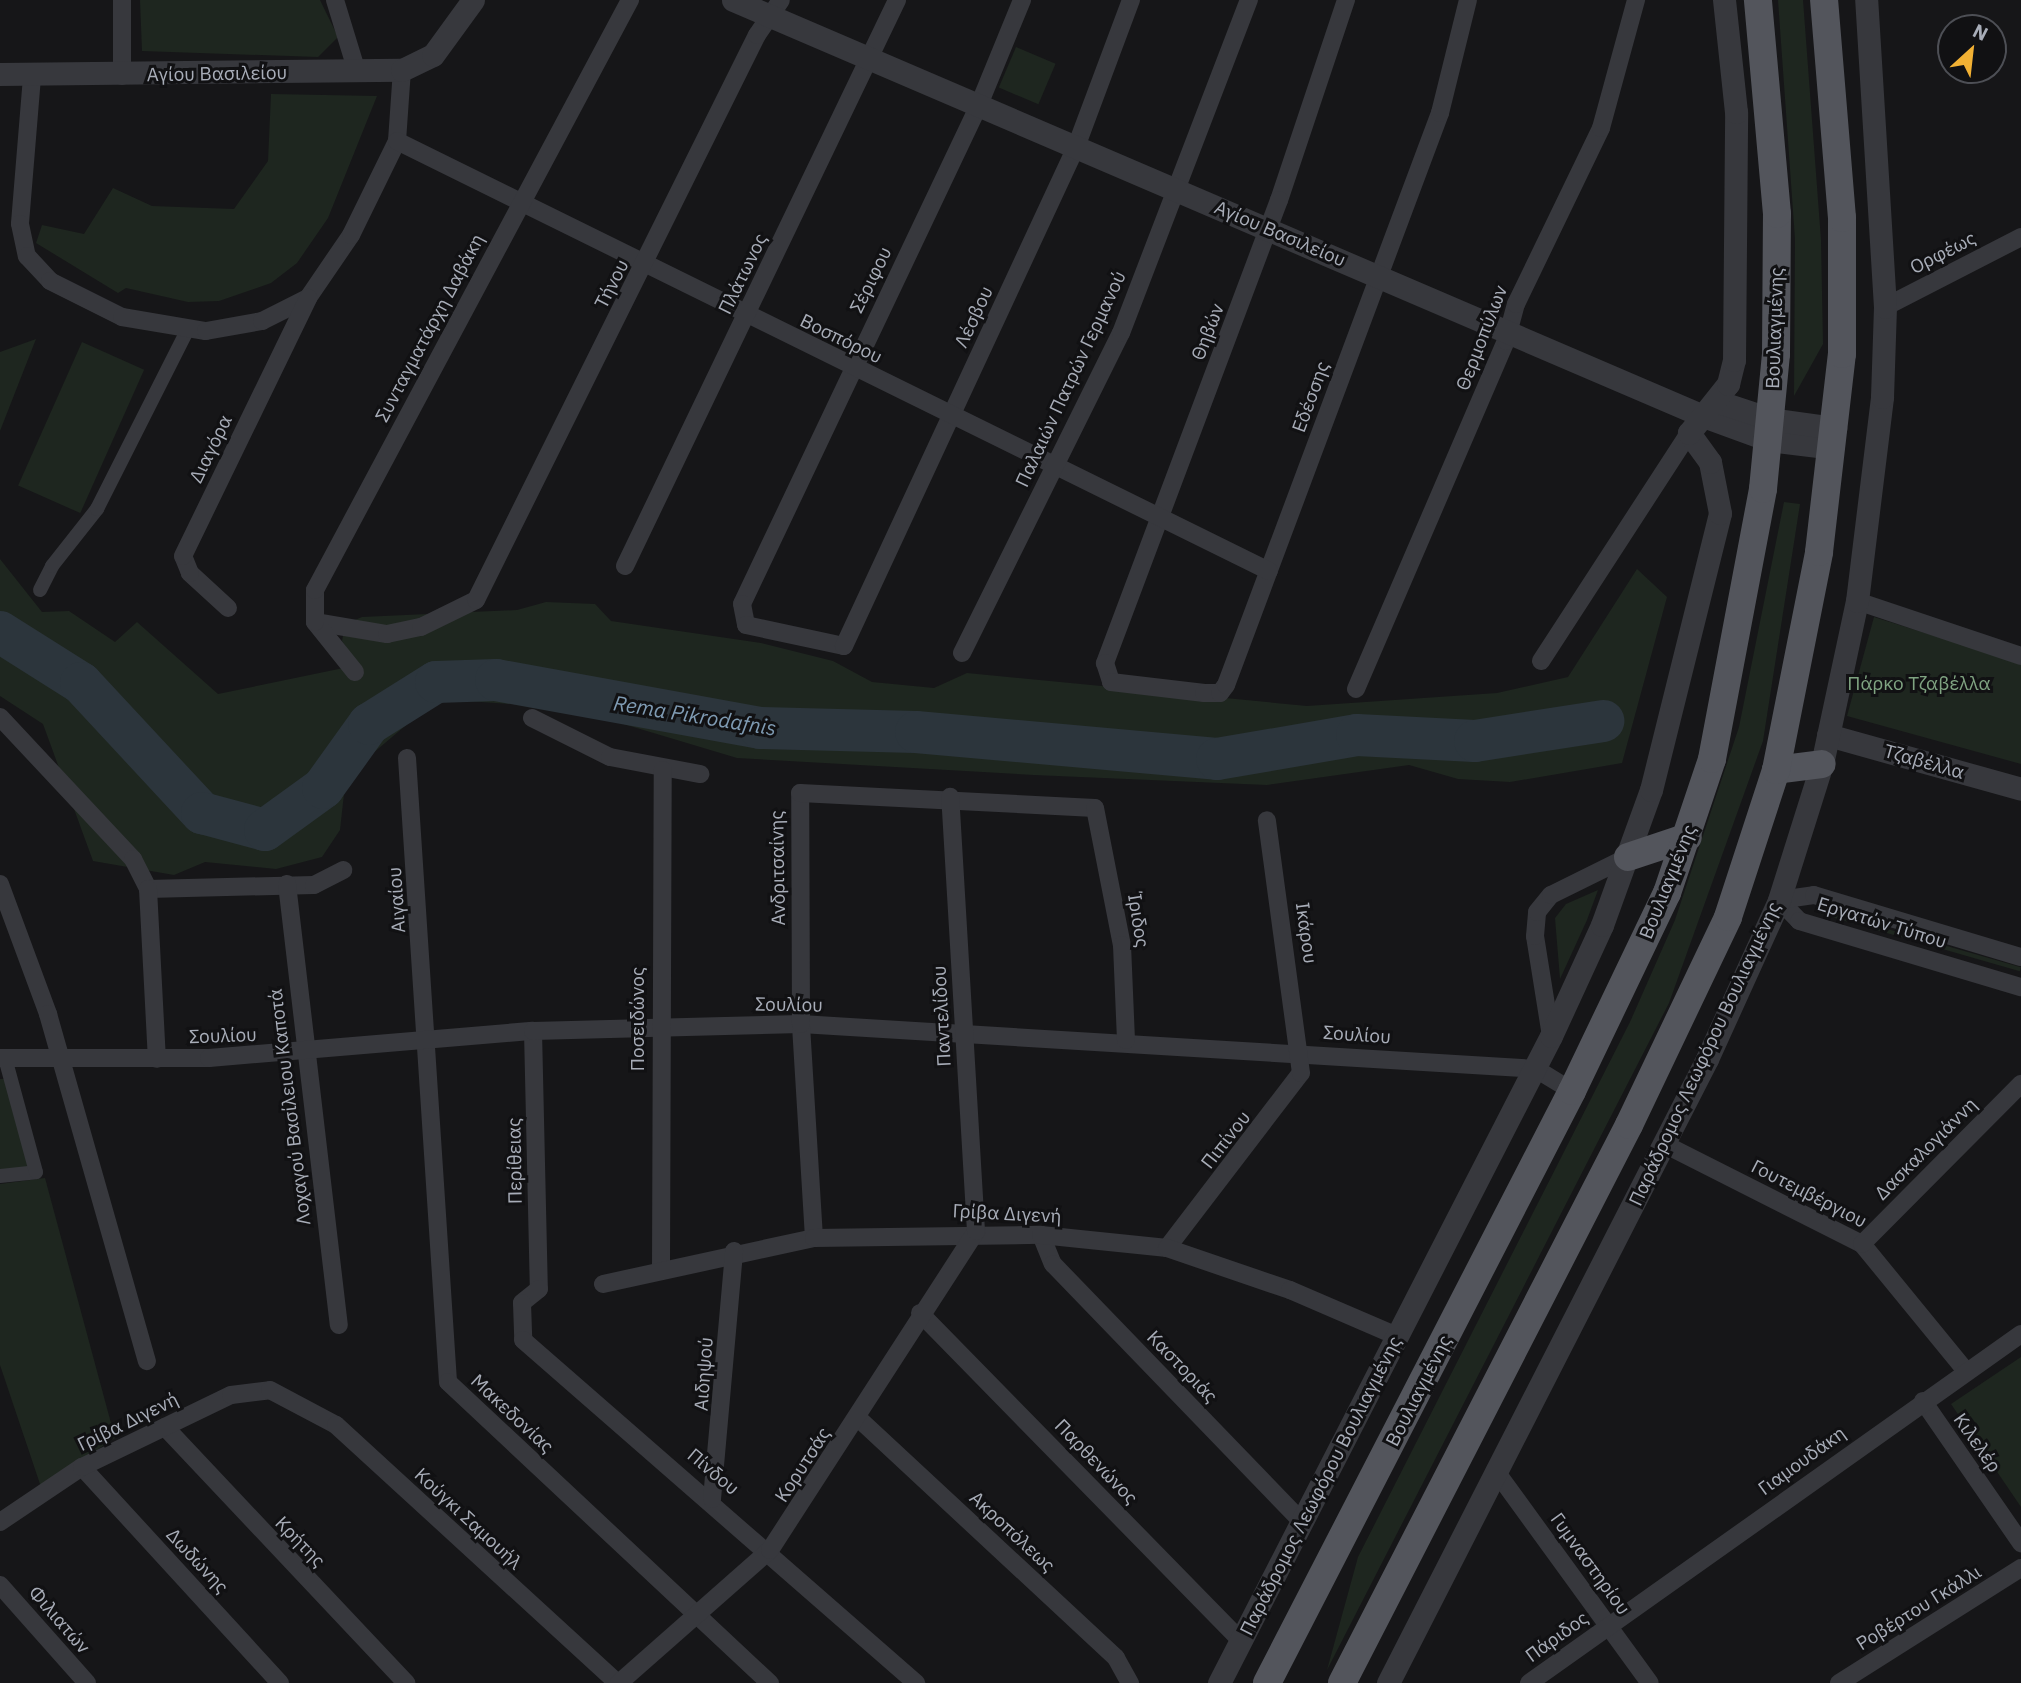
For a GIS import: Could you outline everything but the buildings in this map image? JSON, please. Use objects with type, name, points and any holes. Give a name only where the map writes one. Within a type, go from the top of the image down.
[{"type":"main road","name":"Βουλιαγμένης","points":[[1267,1683],[1572,1091],[1688,837],[1730,679],[1770,430],[1777,214],[1758,0]]},
{"type":"main road","points":[[1342,1683],[1629,1125],[1728,917],[1776,771],[1804,643],[1834,438],[1842,218],[1824,0]]},
{"type":"main road","points":[[1776,771],[1822,764]]},
{"type":"main road","points":[[1628,857],[1688,837]]},
{"type":"street","points":[[122,0],[122,76]]},
{"type":"street","points":[[335,0],[357,72]]},
{"type":"street","name":"Αγίου Βασιλείου","points":[[0,74],[32,77],[402,70],[433,55],[473,0]]},
{"type":"street","name":"Συνταγματάρχη Δαβάκη","points":[[315,622],[315,590],[630,0]]},
{"type":"street","name":"Αγίου Βασιλείου","points":[[733,0],[776,8],[870,59],[1703,417],[1770,430],[1834,438]]},
{"type":"street","name":"Πλάτωνος","points":[[625,566],[897,0]]},
{"type":"street","name":"Σέριφου","points":[[844,646],[746,625],[741,617],[852,368],[979,105],[1022,0]]},
{"type":"street","name":"Λέσβου","points":[[844,646],[1076,147],[1131,0]]},
{"type":"street","name":"Παλαιών Πατρών Γερμανού","points":[[962,653],[1121,333],[1249,0]]},
{"type":"street","name":"Θηβών","points":[[1104,676],[1269,229],[1346,0]]},
{"type":"street","name":"Εδέσσης","points":[[1104,676],[1111,682],[1220,693],[1269,571],[1440,113],[1468,0]]},
{"type":"street","name":"Θερμοπύλων","points":[[1356,689],[1507,331],[1608,112],[1636,0]]},
{"type":"street","points":[[1541,661],[1733,371],[1740,264],[1736,113],[1724,0]]},
{"type":"street","name":"Παράδρομος Λεωφόρου Βουλιαγμένης","points":[[1388,1683],[1495,1470],[1666,1145],[1779,900],[1822,764],[1857,601],[1875,483],[1885,307],[1866,0]]},
{"type":"street","name":"Τήνου","points":[[315,622],[387,634],[421,627],[476,600],[776,8]]},
{"type":"street","points":[[32,77],[20,224],[27,256],[38,272],[77,297],[122,317],[187,331],[262,321],[308,298],[352,235],[397,141],[402,70]]},
{"type":"street","name":"Βοσπόρου","points":[[397,141],[644,267],[1269,571]]},
{"type":"street","name":"Ορφέως","points":[[1885,307],[2021,237]]},
{"type":"street","name":"Διαγόρα","points":[[228,608],[190,573],[183,556],[308,298]]},
{"type":"street","points":[[40,590],[97,509],[187,331]]},
{"type":"street","name":"Παράδρομος Λεωφόρου Βουλιαγμένης","points":[[1216,1682],[1303,1523],[1536,1069],[1628,857],[1669,725],[1719,522],[1715,473],[1703,417]]},
{"type":"street","points":[[1857,601],[2021,656]]},
{"type":"street","points":[[315,622],[355,672]]},
{"type":"street","points":[[0,718],[133,859],[148,889],[158,1059]]},
{"type":"street","points":[[532,718],[610,757],[663,770],[700,774]]},
{"type":"street","name":"Τζαβέλλα","points":[[1828,735],[2021,789]]},
{"type":"street","name":"Αιγαίου","points":[[408,758],[428,1039]]},
{"type":"street","name":"Ποσειδώνος","points":[[661,1267],[659,1026],[663,770]]},
{"type":"street","name":"Ανδριτσαίνης","points":[[814,1238],[801,1024],[800,793],[950,797],[1095,808]]},
{"type":"street","name":"Παντελίδου","points":[[950,797],[976,1231]]},
{"type":"street","name":"Ίριδος","points":[[1095,808],[1122,945],[1126,1040]]},
{"type":"street","name":"Ικάρου","points":[[1267,820],[1301,1052]]},
{"type":"street","points":[[1551,1037],[1535,936],[1537,912],[1551,895],[1628,857]]},
{"type":"street","points":[[148,889],[314,885],[343,870]]},
{"type":"street","points":[[0,884],[60,1055],[147,1361]]},
{"type":"street","name":"Λοχαγού Βασίλειου Καποτά","points":[[287,884],[304,1054],[339,1325]]},
{"type":"street","name":"Εργατών Τύπου","points":[[1779,900],[1814,895],[2021,957]]},
{"type":"street","name":"Εργατών Τύπου","points":[[1779,900],[1799,921],[2021,986]]},
{"type":"street","name":"Σουλίου","points":[[3,1058],[60,1055],[158,1059],[304,1054],[428,1039],[533,1031],[801,1024],[1126,1040],[1536,1069],[1572,1091]]},
{"type":"street","name":"Περίθειας","points":[[533,1031],[539,1289]]},
{"type":"street","name":"Μακεδονίας","points":[[428,1039],[448,1382],[770,1683]]},
{"type":"street","name":"Πιπίνου","points":[[1167,1248],[1293,1088],[1301,1052]]},
{"type":"street","points":[[0,1177],[36,1172],[3,1058]]},
{"type":"street","name":"Δασκαλογιάννη","points":[[1862,1244],[2021,1084]]},
{"type":"street","name":"Γουτεμβέργιου","points":[[1666,1145],[1862,1244],[1965,1370]]},
{"type":"street","name":"Γρίβα Διγενή","points":[[603,1284],[661,1267],[734,1251],[814,1238],[976,1231],[1041,1235],[1167,1248],[1397,1336]]},
{"type":"street","name":"Κορυτσάς","points":[[619,1683],[770,1550],[858,1418],[920,1313],[976,1231]]},
{"type":"street","name":"Καστοριάς","points":[[1041,1235],[1053,1264],[1303,1523]]},
{"type":"street","name":"Αιδηψού","points":[[712,1499],[734,1251]]},
{"type":"street","name":"Πίνδου","points":[[539,1289],[522,1303],[517,1317],[537,1358],[712,1499],[916,1683]]},
{"type":"street","name":"Παρθενώνος","points":[[920,1313],[1241,1640]]},
{"type":"street","name":"Γιαμουδάκη","points":[[1609,1625],[1965,1370],[2021,1334]]},
{"type":"street","name":"Γρίβα Διγενή","points":[[0,1522],[82,1467],[231,1395],[254,1389],[284,1394]]},
{"type":"street","name":"Κούγκι Σαμουήλ","points":[[284,1394],[336,1425],[619,1683]]},
{"type":"street","name":"Κιλελέρ","points":[[1923,1401],[2021,1543]]},
{"type":"street","name":"Ακροπόλεως","points":[[858,1418],[1116,1658],[1130,1683]]},
{"type":"street","name":"Κρήτης","points":[[165,1427],[406,1683]]},
{"type":"street","name":"Δωδώνης","points":[[82,1467],[280,1683]]},
{"type":"street","name":"Γυμναστηρίου","points":[[1495,1470],[1650,1683]]},
{"type":"street","name":"Ροβέρτου Γκάλλι","points":[[1839,1683],[2021,1567]]},
{"type":"street","name":"Φιλιατών","points":[[0,1584],[87,1683]]},
{"type":"street","name":"Πάριδος","points":[[1529,1683],[1609,1625]]},
{"type":"green space","points":[[140,0],[320,0],[338,37],[318,57],[142,51]]},
{"type":"green space","points":[[1778,0],[1803,0],[1821,240],[1823,344],[1794,396],[1795,239]]},
{"type":"green space","points":[[1016,47],[1056,64],[1038,104],[999,88]]},
{"type":"green space","points":[[271,94],[377,96],[328,218],[297,263],[271,283],[219,301],[188,302],[126,288],[118,293],[36,243],[42,225],[84,234],[113,188],[152,206],[234,209],[268,161]]},
{"type":"green space","points":[[36,339],[0,431],[0,352]]},
{"type":"green space","points":[[82,342],[144,370],[80,513],[18,485]]},
{"type":"green space","points":[[1784,502],[1800,504],[1763,741],[1669,1003],[1327,1670],[1358,1557],[1630,1022],[1675,920],[1739,727]]},
{"type":"green space","points":[[0,559],[42,612],[69,611],[115,642],[137,622],[218,694],[358,665],[342,641],[345,624],[362,617],[517,610],[546,602],[595,604],[611,621],[761,643],[833,661],[872,682],[934,688],[967,673],[1307,706],[1497,693],[1568,677],[1637,569],[1667,597],[1622,763],[1510,782],[1458,779],[1409,765],[1267,785],[1034,775],[737,758],[570,708],[437,699],[346,776],[340,830],[322,857],[276,869],[205,862],[174,875],[93,861],[43,724],[0,696]]},
{"type":"green space","name":"Πάρκο Τζαβέλλα","points":[[1874,617],[2021,663],[2021,764],[1847,716]]},
{"type":"green space","points":[[1598,890],[1560,979],[1555,918],[1566,904]]},
{"type":"green space","points":[[1821,910],[2021,967],[2020,971],[1820,914]]},
{"type":"green space","points":[[0,1079],[6,1079],[28,1167],[0,1170]]},
{"type":"green space","points":[[45,1178],[115,1438],[41,1487],[0,1365],[0,1184]]},
{"type":"green space","points":[[2021,1357],[2021,1507],[1951,1404]]},
{"type":"waterway","name":"Rema Pikrodafnis","points":[[0,632],[81,683],[202,813],[265,830],[323,788],[369,724],[436,682],[496,680],[760,728],[916,732],[1217,759],[1357,735],[1475,741],[1603,721]]}]
